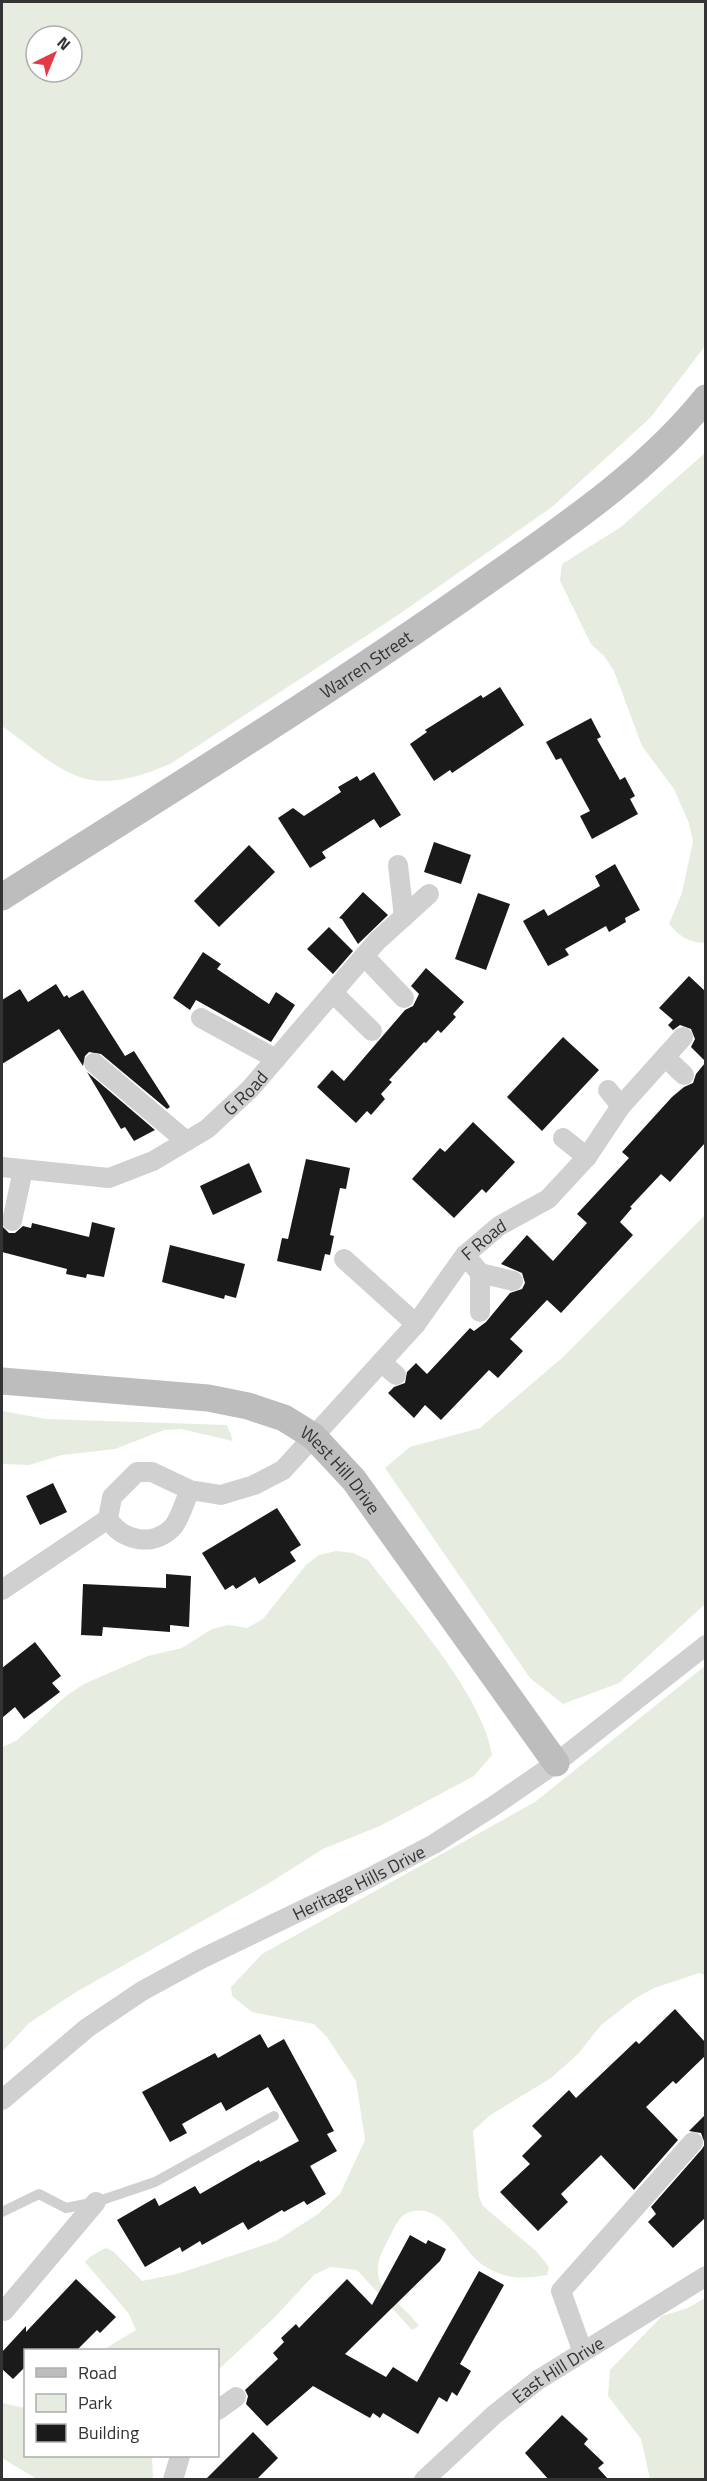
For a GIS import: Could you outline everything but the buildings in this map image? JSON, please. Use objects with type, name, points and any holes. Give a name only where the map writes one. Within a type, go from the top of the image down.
[{"type":"street","name":"Warren Street","points":[[2,897],[318,696],[489,579],[614,487],[659,447],[705,398]]},
{"type":"street","points":[[398,865],[404,917]]},
{"type":"street","name":"G Road","points":[[2,1167],[109,1178],[153,1161],[207,1129],[250,1089],[364,956],[429,894]]},
{"type":"street","points":[[364,956],[404,998]]},
{"type":"street","points":[[333,993],[372,1031]]},
{"type":"street","points":[[201,1018],[276,1059]]},
{"type":"street","name":"F Road","points":[[190,1490],[221,1495],[254,1485],[283,1470],[313,1436],[389,1369],[416,1324],[465,1255],[499,1226],[548,1198],[587,1157],[621,1106],[682,1037]]},
{"type":"street","points":[[665,1057],[684,1075]]},
{"type":"street","points":[[94,1063],[186,1141]]},
{"type":"street","points":[[608,1090],[621,1106]]},
{"type":"street","points":[[563,1138],[587,1157]]},
{"type":"street","points":[[12,1221],[23,1170]]},
{"type":"street","points":[[465,1255],[480,1273],[513,1281]]},
{"type":"street","points":[[344,1259],[416,1324]]},
{"type":"street","points":[[480,1273],[480,1312]]},
{"type":"street","name":"West Hill Drive","points":[[2,1381],[228,1402],[284,1418],[313,1436],[354,1480],[556,1763]]},
{"type":"street","points":[[137,1472],[152,1472],[190,1490],[173,1528],[157,1536],[137,1540],[117,1532],[108,1519],[112,1497],[137,1472]]},
{"type":"street","points":[[2,1590],[108,1519]]},
{"type":"street","name":"Heritage Hills Drive","points":[[2,2100],[87,2028],[142,1991],[201,1959],[434,1844],[556,1763],[705,1645]]},
{"type":"street","points":[[582,2350],[561,2291],[693,2142]]},
{"type":"street","points":[[4,2311],[96,2202]]},
{"type":"street","name":"East Hill Drive","points":[[424,2480],[495,2414],[582,2350],[705,2276]]},
{"type":"street","points":[[219,2409],[236,2397]]},
{"type":"street","points":[[173,2480],[180,2457]]},
{"type":"lane","points":[[2,2211],[39,2194],[66,2208],[96,2202],[155,2182],[274,2116]]},
{"type":"green space","points":[[2,2],[705,2],[705,346],[650,418],[552,507],[398,615],[170,764],[141,775],[97,781],[79,777],[45,758],[2,726]]},
{"type":"green space","points":[[705,453],[706,943],[694,942],[685,938],[669,924],[682,893],[693,841],[689,823],[674,789],[642,746],[614,671],[604,656],[591,644],[560,581],[562,564],[621,527]]},
{"type":"green space","points":[[705,1215],[705,1604],[619,1683],[563,1704],[530,1678],[385,1468],[410,1447],[480,1428],[562,1358]]},
{"type":"green space","points":[[2,1411],[46,1419],[227,1425],[233,1441],[181,1429],[164,1430],[115,1449],[62,1455],[29,1465],[2,1464]]},
{"type":"green space","points":[[336,1551],[353,1553],[368,1560],[422,1628],[459,1680],[474,1706],[486,1731],[492,1755],[474,1776],[382,1825],[323,1849],[266,1885],[76,1992],[29,2023],[2,2052],[2,1747],[16,1741],[66,1696],[84,1684],[148,1656],[182,1648],[212,1629],[229,1625],[247,1628],[263,1619],[306,1565],[319,1555]]},
{"type":"green space","points":[[705,1666],[705,1975],[699,1973],[654,1988],[636,1998],[601,2025],[578,2054],[551,2078],[489,2116],[473,2131],[479,2197],[483,2206],[537,2252],[549,2267],[547,2275],[515,2277],[493,2271],[477,2260],[445,2222],[436,2215],[426,2211],[414,2211],[404,2215],[395,2226],[380,2259],[378,2271],[385,2290],[419,2326],[412,2330],[357,2270],[330,2267],[314,2275],[275,2317],[219,2369],[219,2349],[105,2349],[136,2330],[129,2314],[85,2262],[91,2256],[106,2248],[114,2252],[142,2281],[177,2274],[276,2241],[318,2214],[340,2194],[365,2140],[356,2081],[327,2037],[314,2024],[252,2012],[232,1996],[231,1987],[262,1954],[535,1802]]},
{"type":"green space","points":[[705,2298],[705,2479],[650,2479],[641,2439],[608,2396],[610,2370],[662,2316],[688,2308]]},
{"type":"green space","points":[[2,2403],[24,2408],[24,2457],[152,2457],[153,2479],[37,2479],[2,2458]]}]
